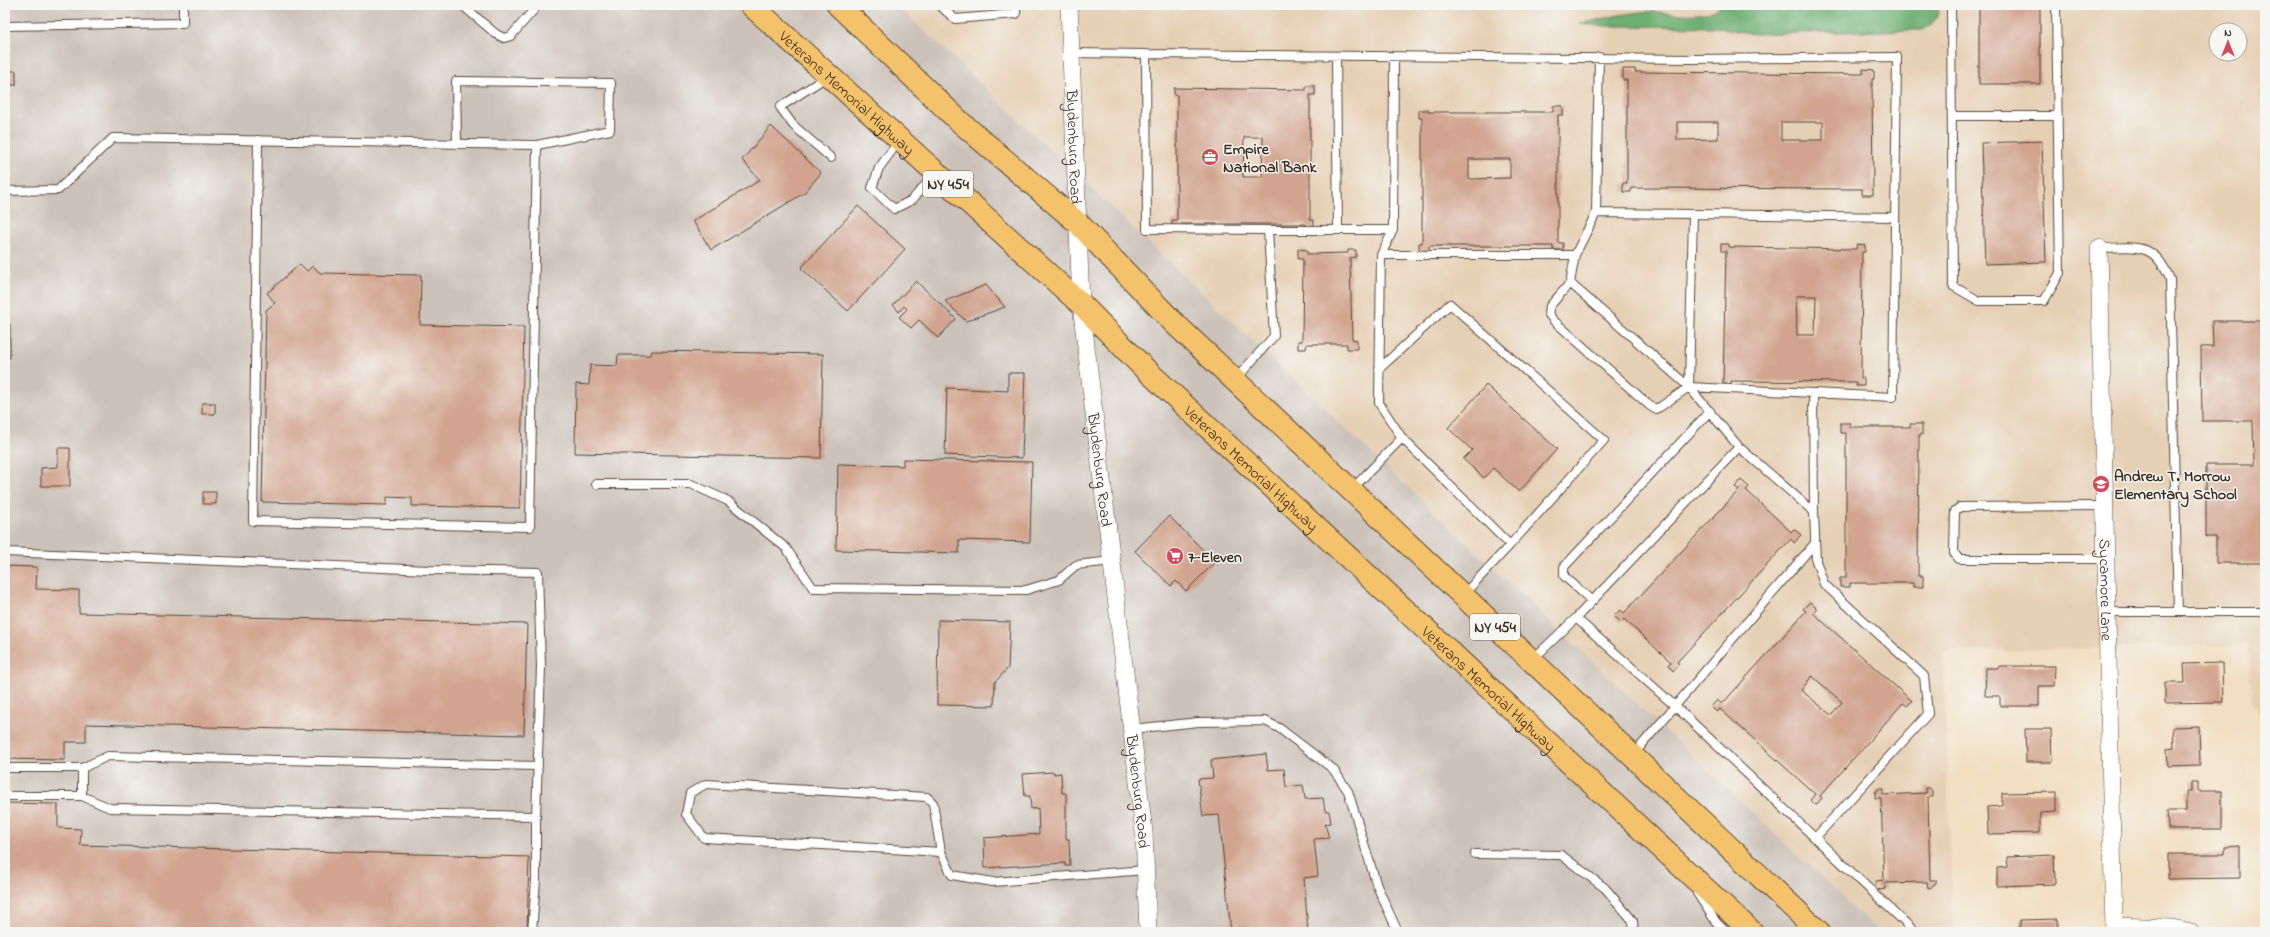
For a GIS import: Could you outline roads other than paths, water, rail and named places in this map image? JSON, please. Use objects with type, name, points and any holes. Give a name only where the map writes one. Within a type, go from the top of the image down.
[{"type":"highway","name":"Veterans Memorial Highway","points":[[751,5],[1081,304],[1147,371],[1752,932]]},
{"type":"highway","name":"NY 454","points":[[838,5],[959,121],[1078,224],[1172,321],[1819,932]]},
{"type":"street","name":"Blydenburg Road","points":[[1069,5],[1081,304],[1144,832],[1148,932]]},
{"type":"street","name":"Sycamore Lane","points":[[2099,248],[2114,929]]},
{"type":"street","points":[[2114,929],[2172,928],[2191,932]]},
{"type":"lane","points":[[5,26],[183,23],[183,5]]},
{"type":"lane","points":[[465,6],[496,34],[504,38],[511,36],[538,5]]},
{"type":"lane","points":[[939,5],[955,19],[1016,14],[1016,5]]},
{"type":"lane","points":[[1951,5],[1953,116],[1953,286],[1979,302],[2044,302],[2060,273],[2056,5]]},
{"type":"lane","points":[[1071,53],[1394,58],[1599,57],[1695,59],[1897,57],[1893,397],[1689,386],[1655,409],[1553,320],[1548,313],[1550,306],[1570,283],[1575,255],[1596,213],[1599,57]]},
{"type":"lane","points":[[1146,54],[1147,229],[1393,230]]},
{"type":"lane","points":[[1336,56],[1338,229]]},
{"type":"lane","points":[[1394,58],[1393,230],[1381,255],[1379,403],[1402,438],[1510,545]]},
{"type":"lane","points":[[829,76],[780,107],[793,125],[831,158]]},
{"type":"lane","points":[[5,191],[58,190],[113,138],[537,146],[610,130],[611,82],[456,81],[457,144]]},
{"type":"lane","points":[[1953,116],[2058,116]]},
{"type":"lane","points":[[258,140],[253,521],[522,527],[530,527],[537,146]]},
{"type":"lane","points":[[900,140],[879,168],[872,188],[894,209],[912,200],[936,173]]},
{"type":"lane","points":[[1596,213],[1895,217]]},
{"type":"lane","points":[[1689,386],[1694,214]]},
{"type":"lane","points":[[1235,380],[1274,336],[1268,230]]},
{"type":"lane","points":[[2099,248],[2143,248],[2156,255],[2164,264],[2170,279],[2178,612]]},
{"type":"lane","points":[[1381,255],[1575,255]]},
{"type":"lane","points":[[1570,283],[1689,386],[1739,447],[1814,512]]},
{"type":"lane","points":[[1379,369],[1450,304],[1604,440],[1462,596]]},
{"type":"lane","points":[[1813,393],[1816,561],[1824,584],[1924,676],[1928,714],[1815,838]]},
{"type":"lane","points":[[1592,600],[1564,576],[1564,567],[1710,411]]},
{"type":"lane","points":[[1351,490],[1402,438]]},
{"type":"lane","points":[[1531,661],[1576,618],[1739,447]]},
{"type":"lane","points":[[596,484],[691,484],[728,501],[786,548],[813,588],[1026,590],[1059,580],[1076,565],[1112,561]]},
{"type":"lane","points":[[2104,506],[1960,507],[1955,512],[1954,553],[1959,559],[2106,559]]},
{"type":"lane","points":[[1632,757],[1816,543]]},
{"type":"lane","points":[[5,552],[405,569],[538,572],[541,666],[536,816],[536,880],[532,932]]},
{"type":"lane","points":[[2107,612],[2265,612]]},
{"type":"lane","points":[[1576,618],[1676,707],[1915,932]]},
{"type":"lane","points":[[1132,729],[1199,722],[1265,722],[1279,728],[1334,769],[1348,791],[1377,886],[1398,932]]},
{"type":"lane","points":[[5,768],[82,768],[108,756],[538,766]]},
{"type":"lane","points":[[82,768],[82,796]]},
{"type":"lane","points":[[941,852],[704,838],[686,814],[690,793],[706,784],[927,797],[933,804],[941,852],[952,875],[993,882],[1146,870]]},
{"type":"lane","points":[[5,796],[82,796],[110,808],[536,816]]},
{"type":"lane","points":[[1475,854],[1561,855],[1605,888],[1633,921],[1634,932]]},
{"type":"lane","points":[[1680,865],[1716,922],[1726,932]]},
{"type":"place","name":"Empire National Bank","points":[[1210,157]]},
{"type":"place","name":"Andrew T. Morrow Elementary School","points":[[2101,484]]},
{"type":"place","name":"7-Eleven","points":[[1175,556]]}]
